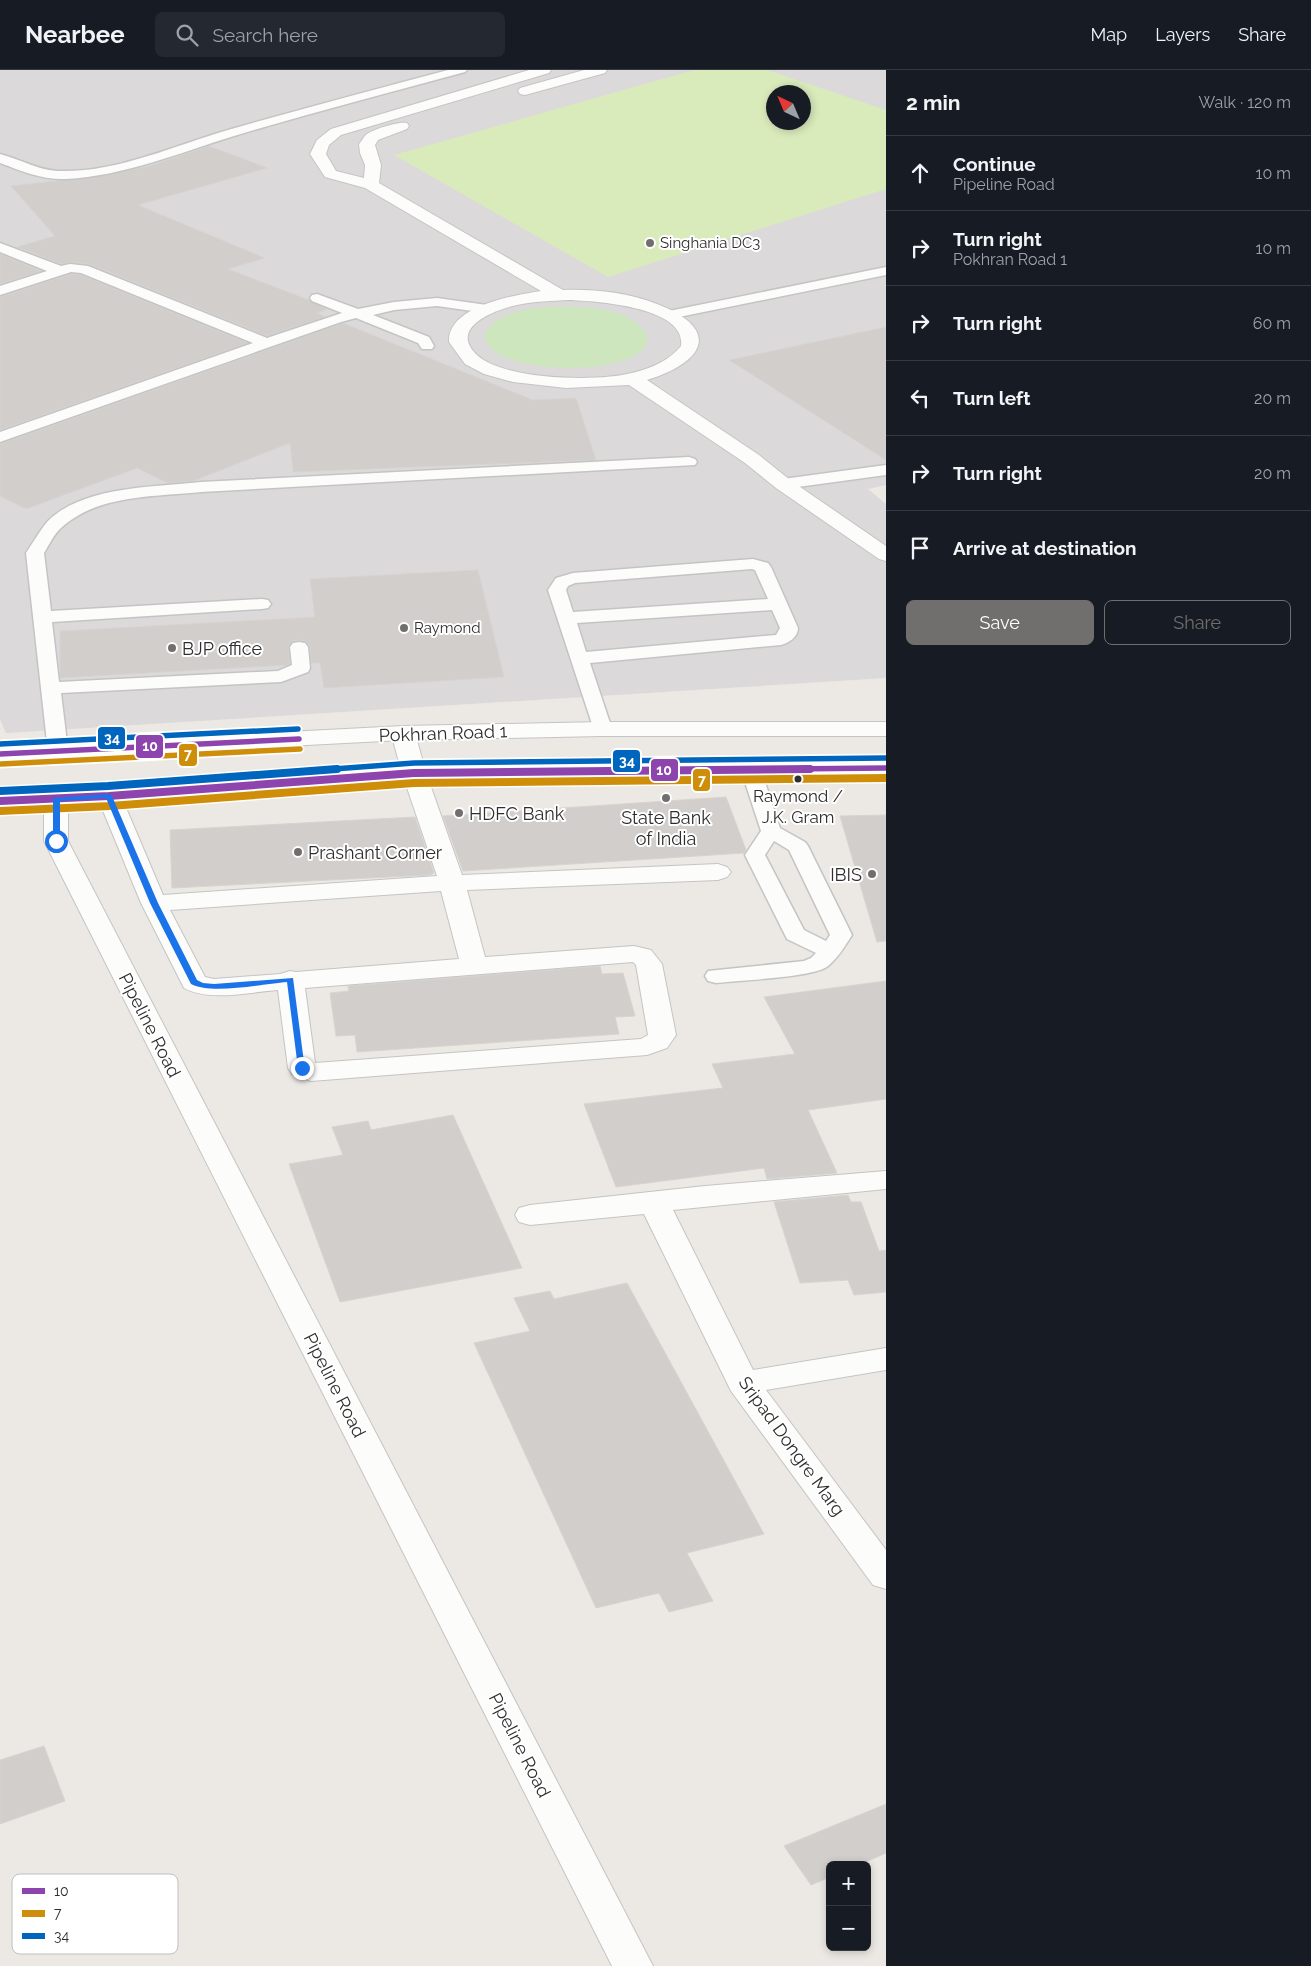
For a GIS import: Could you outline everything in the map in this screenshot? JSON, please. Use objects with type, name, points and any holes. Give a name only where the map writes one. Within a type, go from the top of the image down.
[{"type":"street","points":[[544,70],[336,132],[322,143],[318,154],[330,174],[371,185],[560,295]]},
{"type":"street","points":[[507,96],[600,70]]},
{"type":"street","points":[[371,185],[373,165],[368,153],[367,144],[373,137],[386,131],[479,104]]},
{"type":"street","points":[[539,296],[594,296],[621,300],[641,304],[669,315],[687,330],[690,346],[686,354],[665,369],[632,379],[590,384],[553,383],[524,379],[489,369],[466,354],[460,346],[458,338],[460,330],[466,322],[487,309],[539,296]]},
{"type":"street","points":[[632,379],[752,459],[783,484],[886,555]]},
{"type":"street","name":"Pokhran Road 1","points":[[4,754],[403,733],[602,729],[886,729]]},
{"type":"street","points":[[403,733],[414,773],[452,883],[474,966]]},
{"type":"street","points":[[0,801],[109,796],[414,773],[886,768]]},
{"type":"street","points":[[109,796],[154,903],[194,982],[201,986],[214,987],[290,979],[634,954],[642,956],[650,964],[662,1035],[657,1042],[647,1047],[311,1072],[302,1068],[290,979]]},
{"type":"street","name":"Pipeline Road","points":[[46,800],[56,841],[633,1966]]},
{"type":"street","points":[[154,903],[452,883],[718,872]]},
{"type":"street","points":[[530,1215],[705,1196],[886,1180]]},
{"type":"street","name":"Sripad Dongre Marg","points":[[654,1203],[743,1383],[886,1576]]},
{"type":"street","points":[[743,1383],[886,1359]]},
{"type":"lane","points":[[0,158],[42,174],[66,175],[97,171],[128,164],[283,118],[461,70]]},
{"type":"lane","points":[[0,247],[60,271]]},
{"type":"lane","points":[[0,291],[70,268],[83,269],[267,343]]},
{"type":"lane","points":[[669,315],[886,271]]},
{"type":"lane","points":[[317,298],[424,340],[427,346]]},
{"type":"lane","points":[[0,437],[337,318],[394,306],[437,302],[487,309]]},
{"type":"lane","points":[[58,751],[35,553],[54,525],[75,510],[97,501],[124,494],[201,487],[689,462]]},
{"type":"lane","points":[[783,484],[886,470]]},
{"type":"lane","points":[[579,658],[781,640],[789,632],[789,628],[762,567],[741,564],[573,578],[562,582],[557,590],[566,618],[602,729]]},
{"type":"lane","points":[[42,617],[262,604]]},
{"type":"lane","points":[[566,618],[778,604]]},
{"type":"lane","points":[[50,688],[281,676],[301,668],[299,647]]},
{"type":"lane","points":[[716,976],[806,967],[819,963],[830,952],[841,935],[798,846],[771,831],[751,770]]},
{"type":"lane","points":[[771,831],[755,855],[795,934],[830,952]]},
{"type":"shaded area","points":[[0,70],[886,70],[886,485],[868,489],[886,504],[886,678],[6,733],[0,719]]},
{"type":"green space","points":[[694,70],[767,70],[886,110],[886,189],[608,277],[394,155]]},
{"type":"green space","points":[[566,306],[601,309],[623,315],[642,328],[648,337],[645,347],[632,357],[613,363],[591,367],[566,368],[519,362],[501,355],[489,346],[485,340],[484,336],[490,326],[498,319],[509,314],[532,309]]},
{"type":"building","points":[[209,146],[267,168],[138,205],[265,258],[228,269],[309,300],[327,309],[317,313],[325,317],[267,336],[89,264],[70,262],[61,264],[17,247],[55,236],[11,186],[109,175],[152,165]]},
{"type":"building","points":[[0,254],[41,271],[0,284]]},
{"type":"building","points":[[71,274],[81,275],[248,343],[0,430],[0,297]]},
{"type":"building","points":[[343,323],[533,400],[576,398],[596,460],[293,472],[290,443],[193,481],[168,483],[137,468],[26,509],[0,496],[0,444]]},
{"type":"building","points":[[886,327],[886,460],[729,360]]},
{"type":"building","name":"Raymond","points":[[478,570],[504,677],[324,688],[320,663],[311,663],[310,646],[305,641],[299,640],[293,641],[288,646],[290,664],[288,665],[60,678],[60,631],[315,617],[310,579]]},
{"type":"building","points":[[726,797],[746,850],[744,853],[463,871],[443,816]]},
{"type":"building","name":"IBIS","points":[[886,815],[886,941],[877,942],[840,816]]},
{"type":"building","name":"Prashant Corner","points":[[415,817],[434,873],[429,875],[172,888],[170,830]]},
{"type":"building","points":[[600,966],[602,974],[623,973],[635,1016],[615,1017],[619,1034],[357,1052],[355,1035],[336,1036],[330,993],[349,991],[348,986]]},
{"type":"building","points":[[886,981],[886,1099],[808,1110],[837,1173],[767,1179],[764,1168],[616,1187],[584,1104],[723,1088],[712,1064],[795,1054],[764,997]]},
{"type":"building","points":[[453,1115],[522,1268],[340,1302],[289,1164],[343,1155],[332,1127],[368,1121],[371,1130]]},
{"type":"building","points":[[848,1195],[851,1202],[861,1202],[879,1251],[886,1250],[886,1292],[854,1295],[848,1280],[800,1283],[774,1202]]},
{"type":"building","points":[[627,1283],[764,1534],[687,1553],[713,1601],[669,1612],[659,1593],[596,1608],[474,1343],[530,1331],[514,1298],[550,1291],[554,1299]]},
{"type":"building","points":[[44,1746],[65,1801],[0,1824],[0,1760]]},
{"type":"building","points":[[886,1804],[886,1853],[868,1861],[826,1861],[826,1879],[811,1885],[784,1846]]},
{"type":"transit line","name":"34","points":[[0,744],[298,729]]},
{"type":"transit line","name":"10","points":[[0,754],[299,739]]},
{"type":"transit line","name":"7","points":[[1,764],[300,749]]},
{"type":"transit line","name":"34","points":[[0,791],[108,786],[414,763],[886,758]]},
{"type":"transit line","name":"10","points":[[0,801],[109,796],[414,773],[886,768]]},
{"type":"transit line","name":"7","points":[[0,811],[110,806],[414,783],[886,778]]},
{"type":"place","name":"Singhania DC3","points":[[650,243]]},
{"type":"place","name":"Raymond","points":[[404,628]]},
{"type":"place","name":"BJP office","points":[[172,648]]},
{"type":"place","name":"Raymond / J.K. Gram","points":[[798,779]]},
{"type":"place","name":"State Bank of India","points":[[666,798]]},
{"type":"place","name":"HDFC Bank","points":[[459,813]]},
{"type":"place","name":"Prashant Corner","points":[[298,852]]},
{"type":"place","name":"IBIS","points":[[872,874]]},
{"type":"route","points":[[56,841],[56,800],[109,796],[154,903],[194,982],[201,986],[214,987],[290,979],[302,1068]]}]
